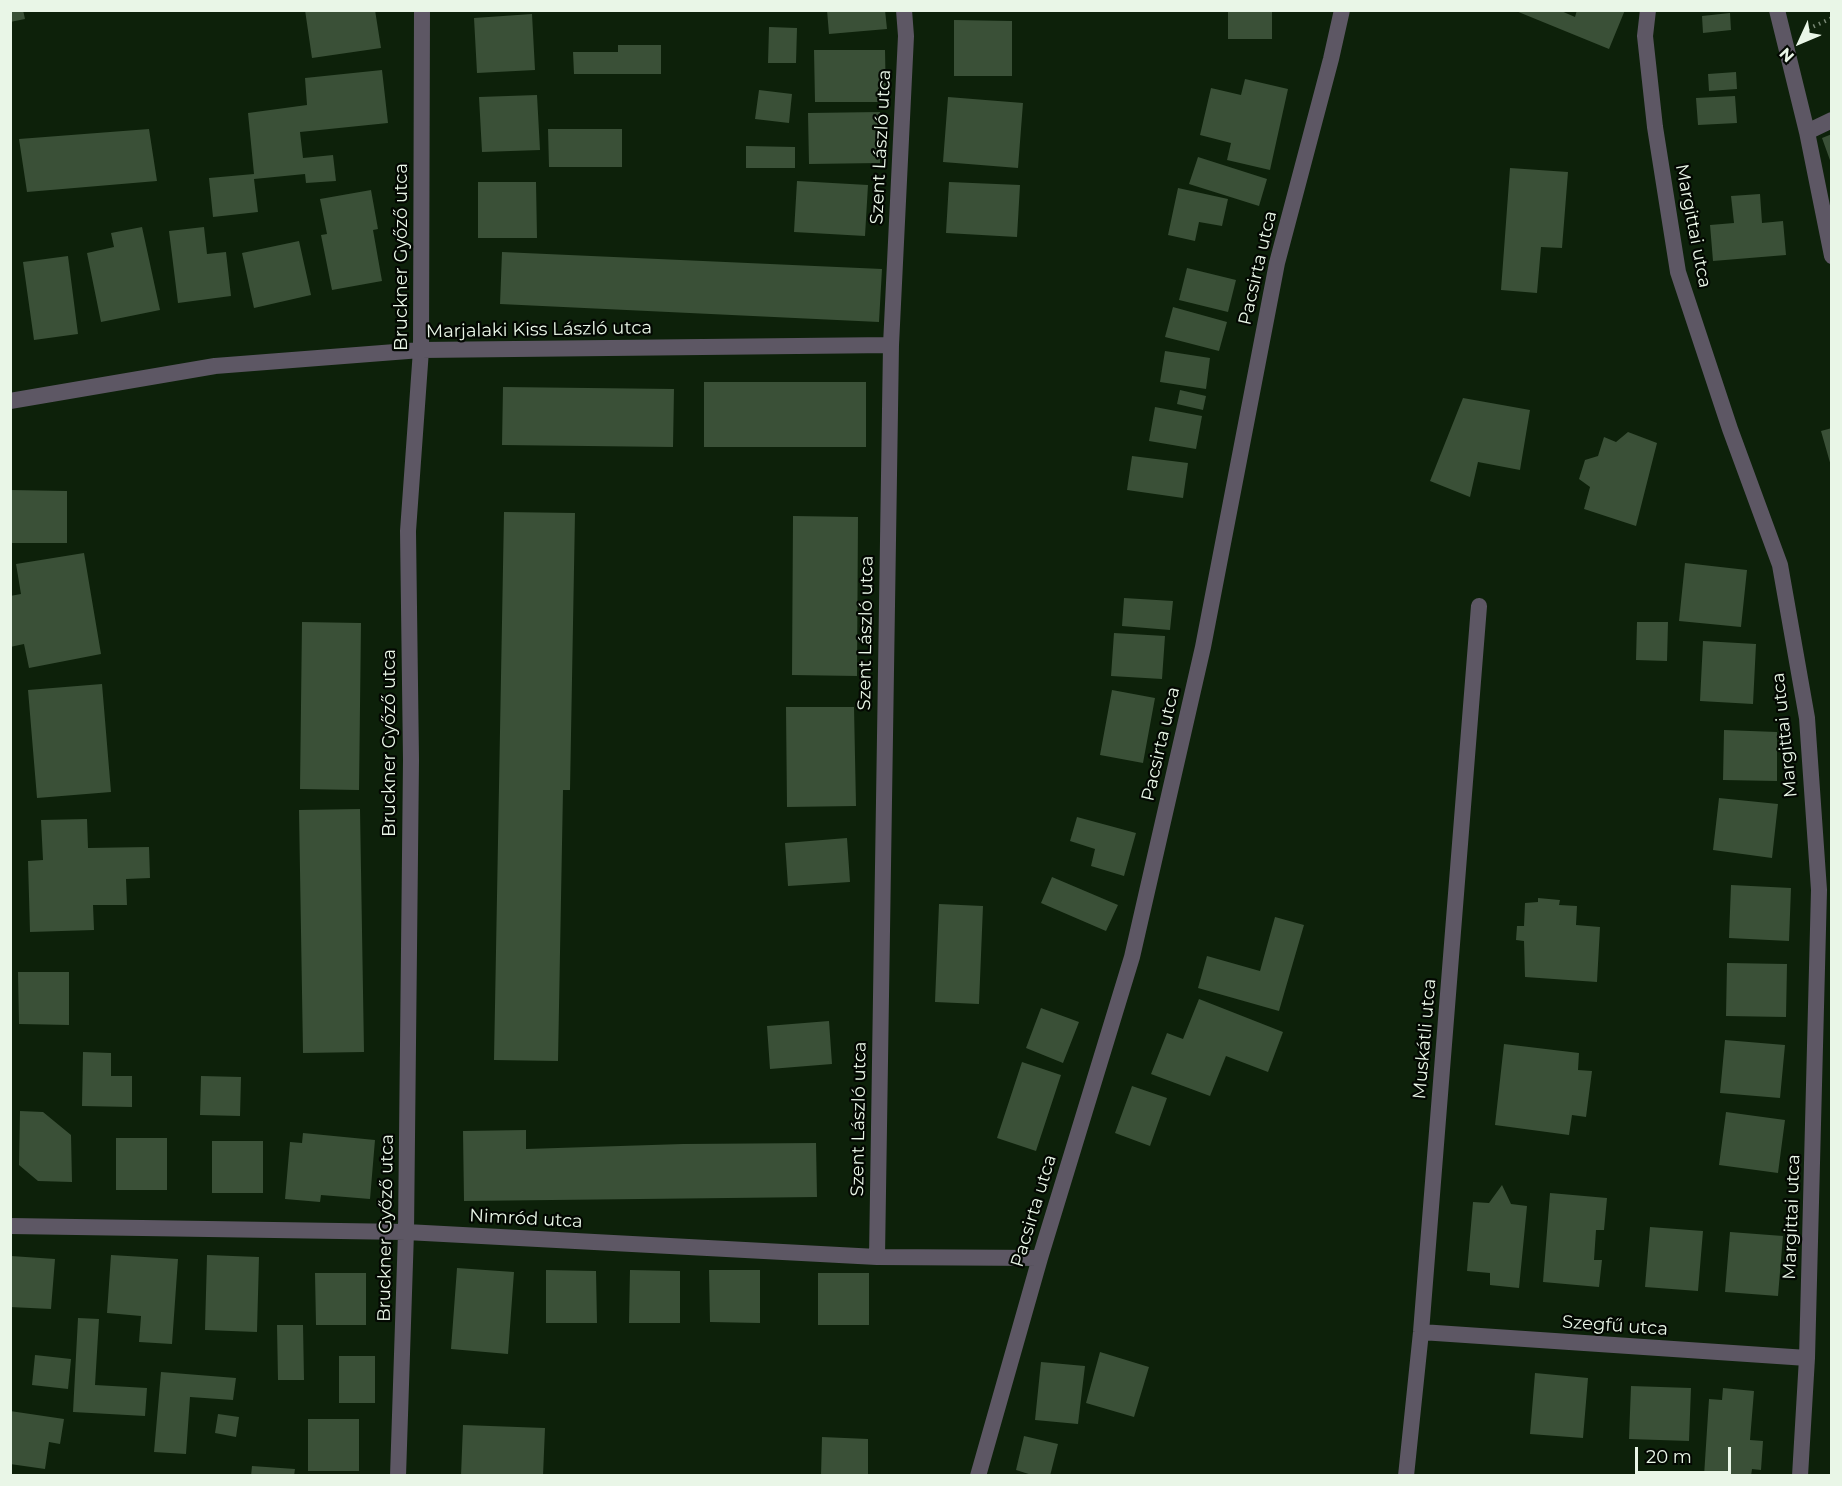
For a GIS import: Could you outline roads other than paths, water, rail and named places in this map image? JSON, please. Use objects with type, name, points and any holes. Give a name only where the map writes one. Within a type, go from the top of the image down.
[{"type":"street","name":"Bruckner Győző utca","points":[[398,1476],[406,1232],[411,760],[408,531],[421,350],[422,10]]},
{"type":"street","name":"Szent László utca","points":[[877,1257],[891,345],[906,36],[904,10]]},
{"type":"street","name":"Pacsirta utca","points":[[978,1476],[1040,1258],[1132,957],[1203,647],[1277,263],[1342,10]]},
{"type":"street","name":"Margittai utca","points":[[1648,10],[1645,36],[1655,127],[1678,272],[1730,429],[1780,565],[1806,718],[1819,890],[1807,1358],[1800,1476]]},
{"type":"street","points":[[1777,10],[1807,132],[1832,256]]},
{"type":"street","points":[[1807,132],[1832,120]]},
{"type":"street","name":"Marjalaki Kiss László utca","points":[[10,401],[215,366],[421,350],[891,345]]},
{"type":"street","name":"Muskátli utca","points":[[1406,1476],[1420,1332],[1479,606]]},
{"type":"street","name":"Nimród utca","points":[[10,1226],[406,1232],[877,1257],[1040,1258]]},
{"type":"street","name":"Szegfű utca","points":[[1420,1332],[1807,1358]]}]
